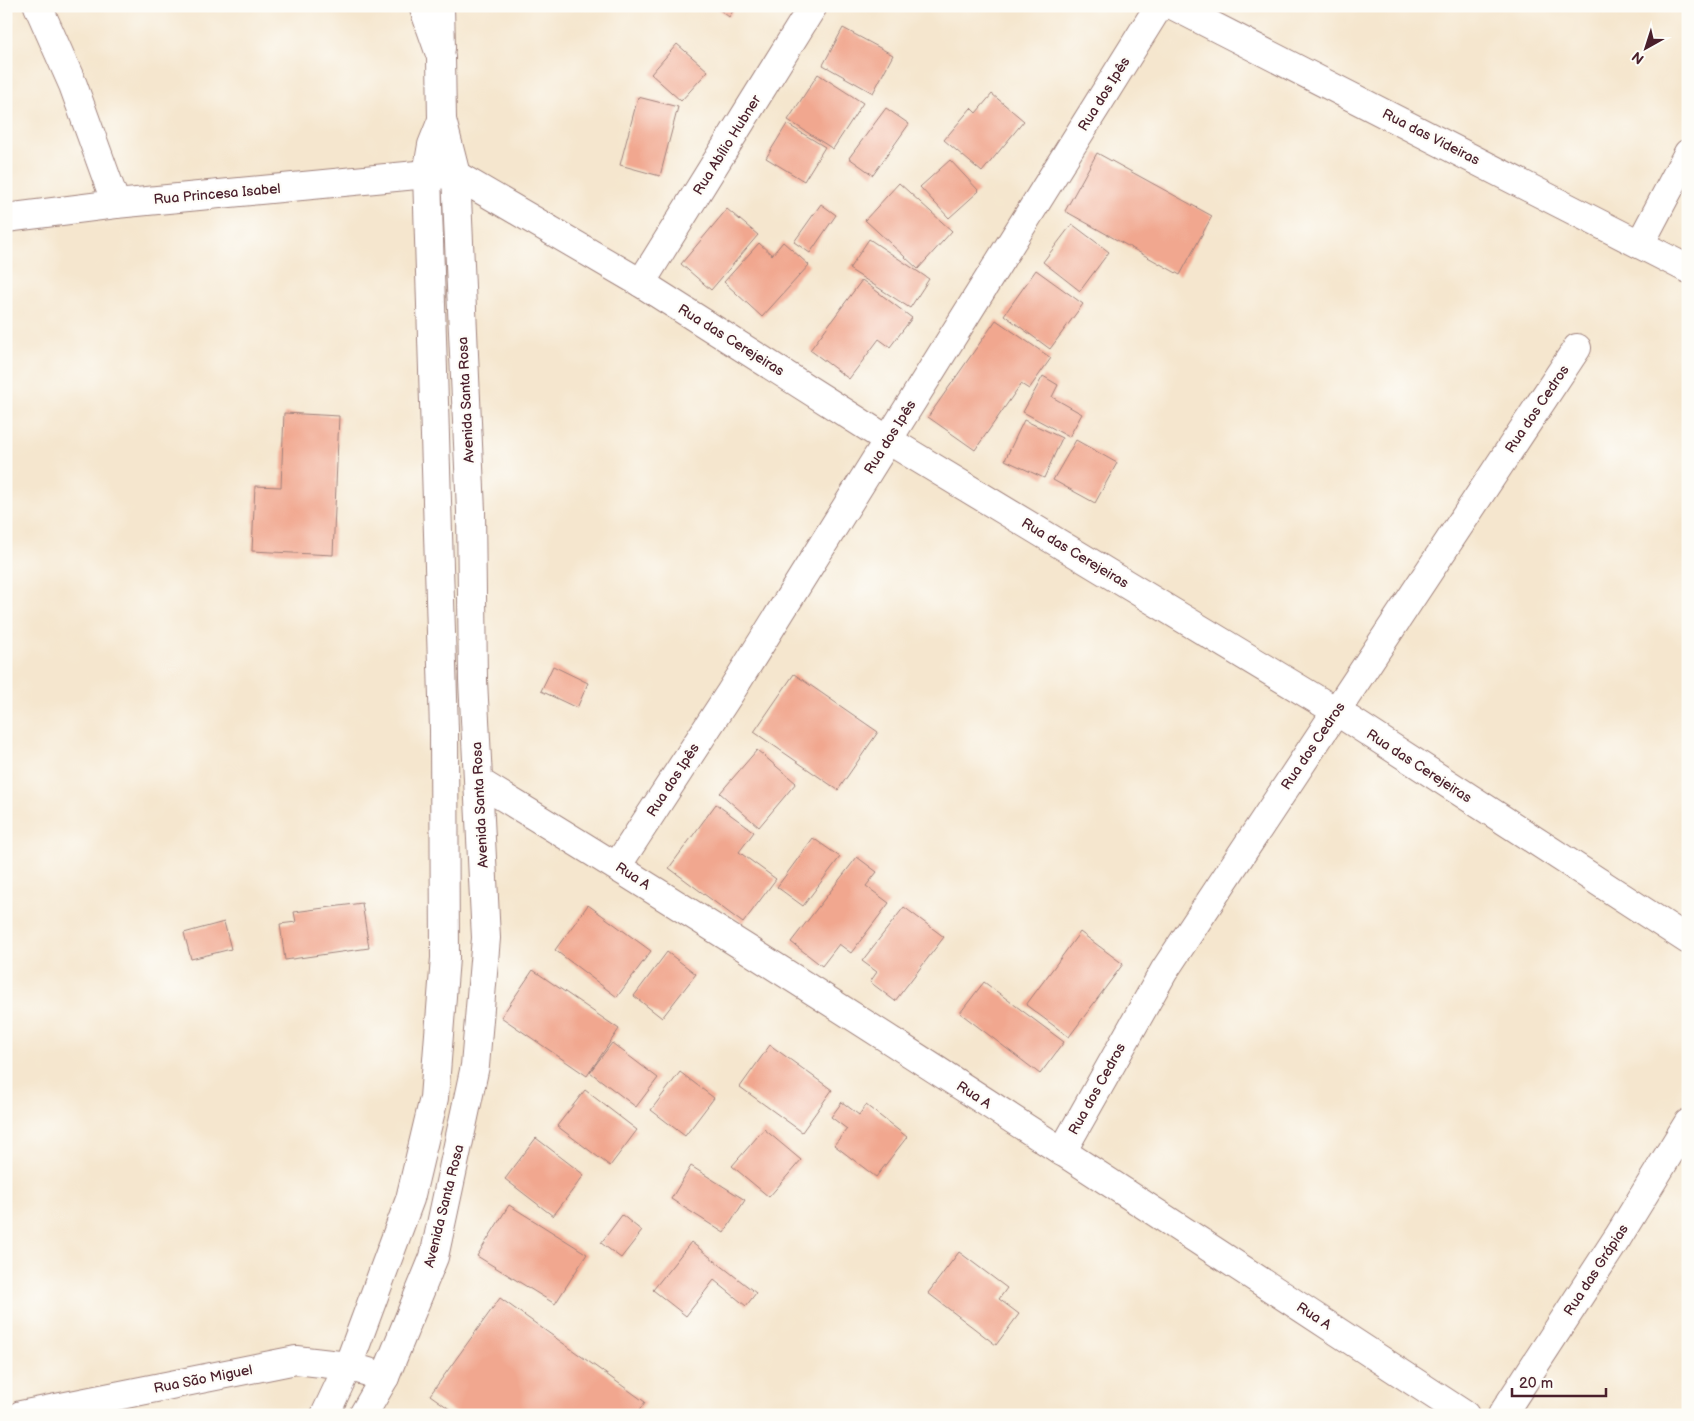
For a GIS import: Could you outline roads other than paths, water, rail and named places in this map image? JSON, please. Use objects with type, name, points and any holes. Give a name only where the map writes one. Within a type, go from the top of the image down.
[{"type":"street","points":[[38,6],[73,85],[116,204]]},
{"type":"street","points":[[423,6],[441,57]]},
{"type":"street","points":[[325,1415],[348,1366],[410,1199],[434,1098],[444,979],[444,730],[427,174],[432,145],[442,120],[440,6]]},
{"type":"street","name":"Rua Abílio Hubner","points":[[641,283],[813,6]]},
{"type":"street","name":"Rua dos Ipês","points":[[617,866],[730,693],[1158,6]]},
{"type":"street","name":"Rua das Videiras","points":[[1174,6],[1688,269]]},
{"type":"street","name":"Avenida Santa Rosa","points":[[363,1415],[385,1377],[434,1257],[475,1066],[486,938],[473,680],[471,512],[456,175],[442,120]]},
{"type":"street","points":[[1640,244],[1688,154]]},
{"type":"street","name":"Rua Princesa Isabel","points":[[6,218],[116,204],[427,174],[456,175]]},
{"type":"street","name":"Rua das Cerejeiras","points":[[456,175],[641,283],[888,440],[1336,711],[1688,940]]},
{"type":"street","name":"Rua dos Cedros","points":[[1062,1152],[1164,971],[1577,348]]},
{"type":"street","points":[[444,730],[476,732]]},
{"type":"street","name":"Rua A","points":[[479,782],[617,866],[1062,1152],[1465,1415]]},
{"type":"street","points":[[444,979],[482,986]]},
{"type":"street","name":"Rua das Grápias","points":[[1502,1415],[1618,1237],[1688,1123]]},
{"type":"street","name":"Rua São Miguel","points":[[21,1415],[296,1360],[348,1366],[385,1377]]}]
